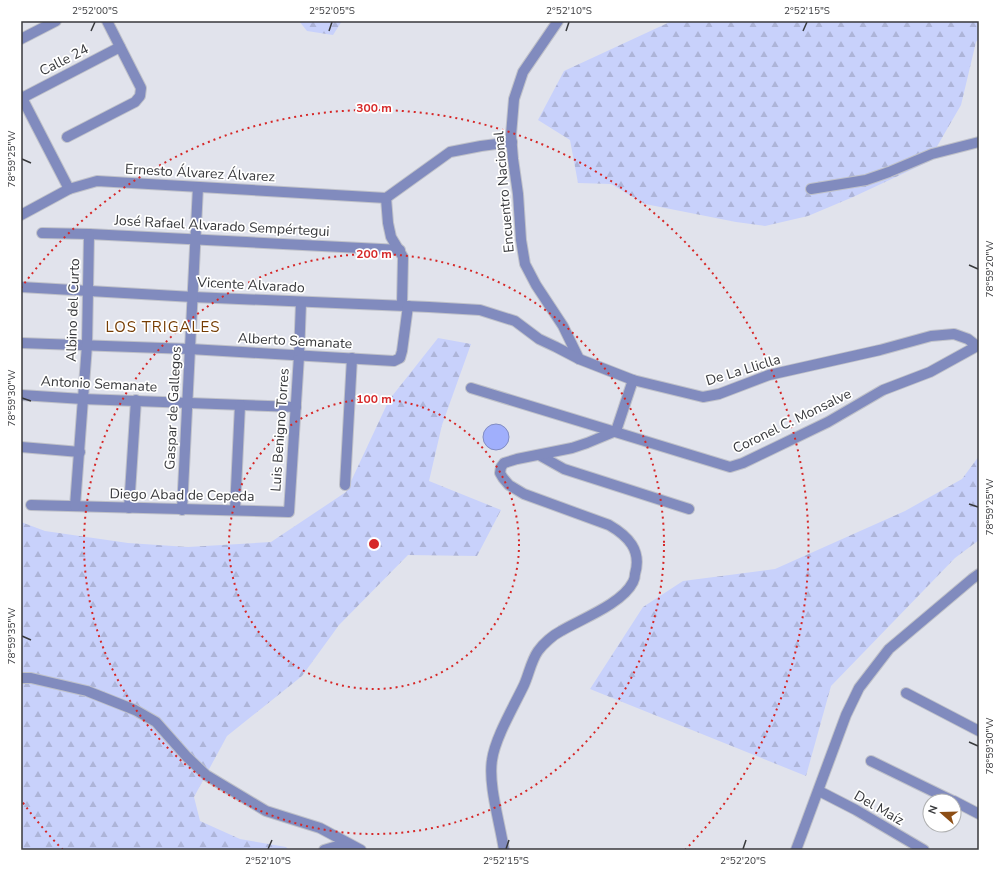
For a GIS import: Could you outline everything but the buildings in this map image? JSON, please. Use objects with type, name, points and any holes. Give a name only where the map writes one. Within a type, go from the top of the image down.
[{"type":"street","points":[[23,38],[56,21]]},
{"type":"street","name":"Encuentro Nacional","points":[[558,21],[523,72],[514,99],[512,142],[518,194],[521,240],[525,264],[536,285],[563,326],[579,359]]},
{"type":"street","points":[[66,137],[135,102],[140,96],[141,88],[109,22]]},
{"type":"street","name":"Calle 24","points":[[21,97],[120,47]]},
{"type":"street","points":[[21,97],[69,189]]},
{"type":"street","points":[[405,305],[403,257],[391,237],[388,224],[386,198],[450,152],[512,142]]},
{"type":"street","points":[[811,189],[866,180],[932,154],[979,142]]},
{"type":"street","name":"Ernesto Álvarez Álvarez","points":[[21,215],[69,189],[97,181],[386,198]]},
{"type":"street","name":"Gaspar de Gallegos","points":[[182,510],[197,239],[198,187]]},
{"type":"street","name":"José Rafael Alvarado Sempértegui","points":[[42,233],[197,239],[400,250]]},
{"type":"street","name":"Albino del Curto","points":[[75,506],[80,452],[86,345],[89,234]]},
{"type":"street","name":"Vicente Alvarado","points":[[21,287],[194,297],[405,305],[480,310]]},
{"type":"street","name":"Luis Benigno Torres","points":[[289,512],[301,302]]},
{"type":"street","name":"Alberto Semanate","points":[[21,343],[190,349],[394,361],[400,358],[402,352],[405,305]]},
{"type":"street","name":"De La Lliclla","points":[[480,310],[515,321],[539,339],[579,359],[633,380],[703,397],[719,394],[769,375],[880,350],[931,336],[954,334],[968,339],[978,345]]},
{"type":"street","name":"Coronel C. Monsalve","points":[[471,388],[730,467],[743,464],[828,422],[882,390],[930,372],[978,345]]},
{"type":"street","points":[[345,485],[352,358]]},
{"type":"street","points":[[504,850],[491,781],[492,760],[497,742],[525,682],[530,667],[538,651],[559,632],[617,600],[633,583],[638,564],[630,541],[621,532],[609,525],[524,494],[509,485],[502,478],[500,473],[501,467],[504,463],[567,449],[587,443],[616,431],[633,380]]},
{"type":"street","name":"Antonio Semanate","points":[[21,395],[83,399],[296,407]]},
{"type":"street","points":[[129,508],[136,400]]},
{"type":"street","points":[[235,510],[240,405]]},
{"type":"street","points":[[21,447],[80,452]]},
{"type":"street","points":[[564,469],[562,459],[563,454],[567,449]]},
{"type":"street","points":[[539,455],[564,469],[689,509]]},
{"type":"street","name":"Diego Abad de Cepeda","points":[[31,505],[289,512]]},
{"type":"street","points":[[796,850],[846,715],[859,688],[889,650],[979,574]]},
{"type":"street","points":[[21,678],[31,678],[87,691],[135,710],[156,722],[187,757],[206,775],[266,811],[320,828],[360,849]]},
{"type":"street","points":[[906,693],[979,731]]},
{"type":"street","points":[[871,761],[937,793]]},
{"type":"street","name":"Del Maíz","points":[[819,791],[856,810],[924,850]]},
{"type":"street","points":[[962,805],[979,814]]},
{"type":"street","points":[[324,850],[334,847],[360,849]]},
{"type":"green space","points":[[299,21],[342,21],[333,35],[307,31]]},
{"type":"green space","points":[[672,21],[979,21],[979,38],[976,42],[961,105],[928,162],[808,216],[765,226],[736,222],[645,204],[611,184],[578,183],[570,140],[538,120],[564,71]]},
{"type":"green space","points":[[438,338],[471,344],[442,425],[429,481],[501,510],[477,556],[408,555],[339,625],[302,676],[227,736],[194,797],[200,821],[240,839],[286,847],[289,850],[21,850],[21,522],[45,531],[128,543],[188,547],[271,542],[346,492],[389,400]]},
{"type":"green space","points":[[979,456],[979,540],[955,558],[831,686],[806,776],[590,689],[643,607],[683,581],[775,569],[905,511],[962,479]]},
{"type":"water","points":[[496,424],[505,428],[509,437],[505,446],[496,450],[487,446],[483,437],[487,428]]},
{"type":"district","name":"LOS TRIGALES","points":[[163,327]]}]
